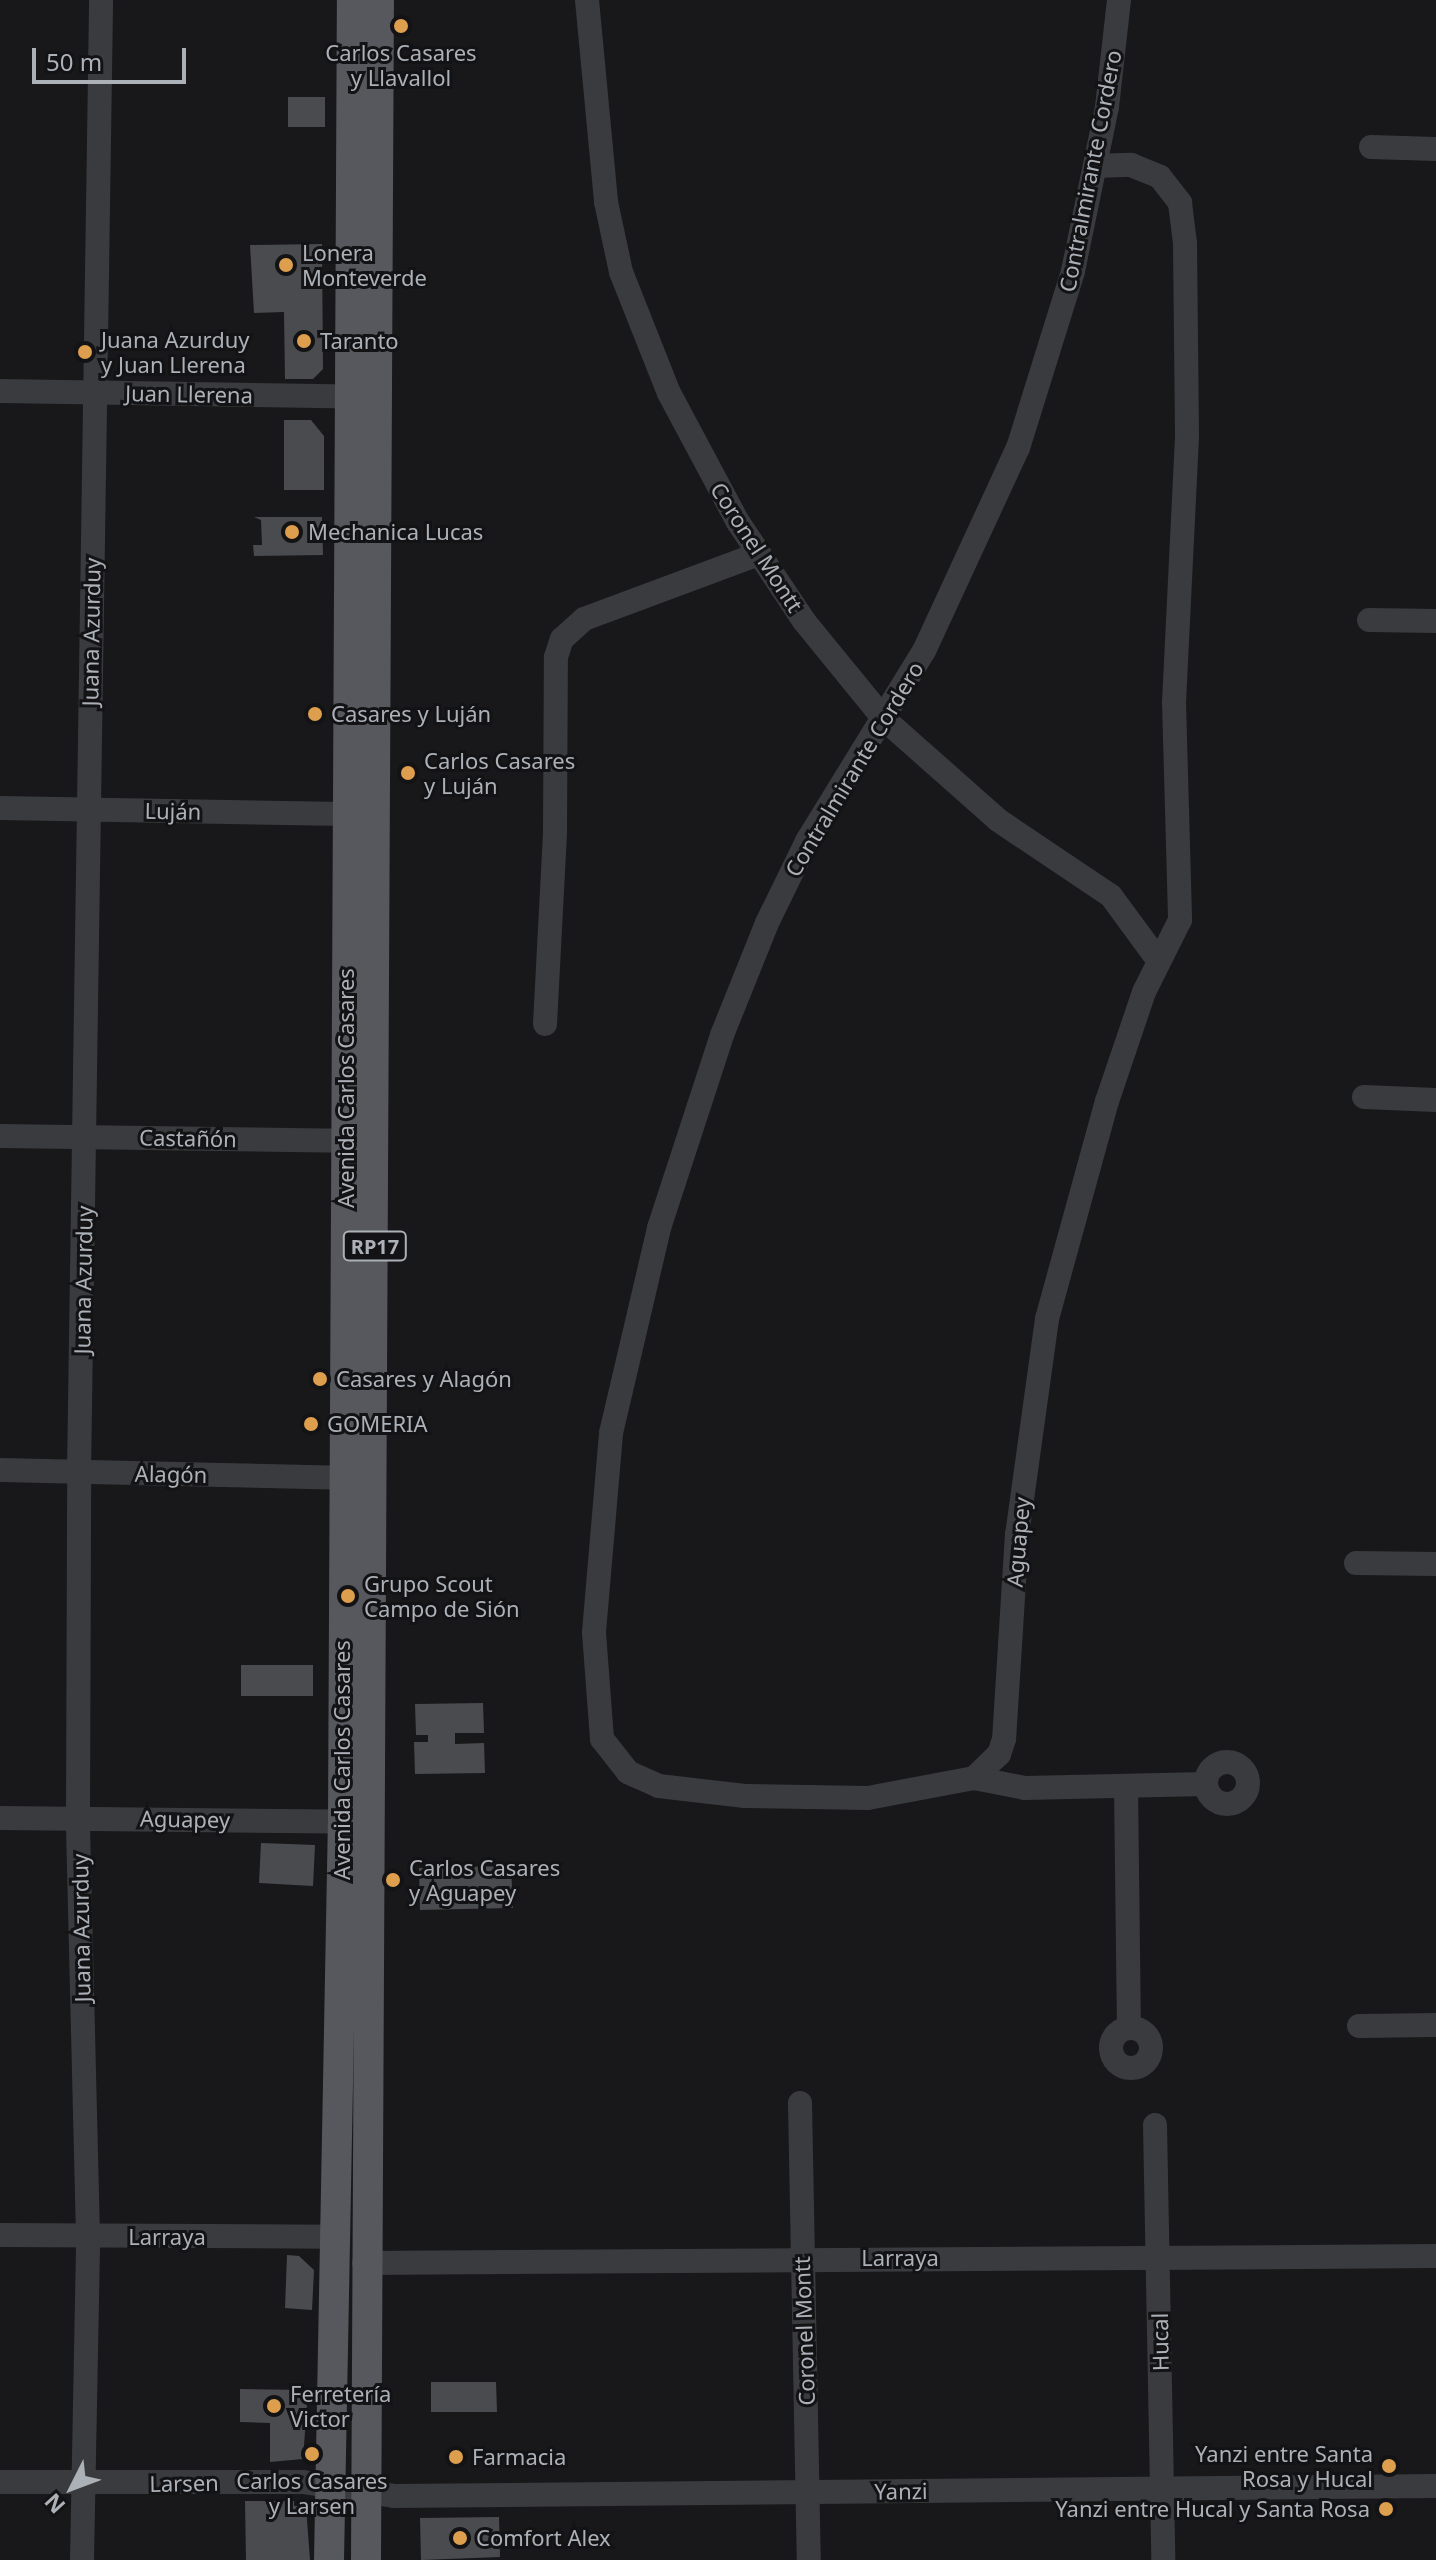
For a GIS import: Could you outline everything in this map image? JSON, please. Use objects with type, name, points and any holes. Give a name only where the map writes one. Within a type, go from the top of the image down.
[{"type":"main road","name":"Avenida Carlos Casares","points":[[329,2560],[335,2237],[356,1821],[364,397],[352,0]]},
{"type":"main road","name":"Avenida Carlos Casares","points":[[366,2560],[356,1821],[342,1478],[361,1141],[346,814],[379,0]]},
{"type":"street","name":"Juana Azurduy","points":[[82,2560],[88,2236],[78,1818],[79,1472],[101,0]]},
{"type":"street","name":"Coronel Montt","points":[[587,0],[606,202],[621,272],[669,393],[759,554],[804,621],[884,719],[998,820],[1111,896],[1158,960]]},
{"type":"street","name":"Contralmirante Cordero","points":[[974,1778],[868,1798],[800,1798],[686,1791],[628,1772],[602,1739],[594,1632],[601,1519],[626,1356],[690,1127],[767,923],[807,841],[884,719],[960,580],[1018,448],[1073,271],[1095,166],[1119,0]]},
{"type":"street","points":[[1371,147],[1436,149]]},
{"type":"street","name":"Aguapey","points":[[974,1778],[999,1754],[1004,1739],[1019,1519],[1047,1319],[1107,1101],[1158,960],[1176,935],[1180,920],[1174,702],[1187,437],[1185,243],[1180,203],[1160,177],[1131,165],[1095,166]]},
{"type":"street","name":"Juan Llerena","points":[[0,391],[364,397]]},
{"type":"street","points":[[545,1024],[555,830],[556,657],[562,639],[584,619],[759,554]]},
{"type":"street","points":[[1369,620],[1436,621]]},
{"type":"street","name":"Luján","points":[[0,808],[346,814]]},
{"type":"street","points":[[1364,1097],[1436,1100]]},
{"type":"street","name":"Castañón","points":[[0,1136],[361,1141]]},
{"type":"street","name":"Alagón","points":[[0,1470],[342,1478]]},
{"type":"street","points":[[1356,1563],[1436,1564]]},
{"type":"street","points":[[974,1778],[1025,1788],[1206,1784]]},
{"type":"street","points":[[1126,1786],[1129,2028]]},
{"type":"street","name":"Aguapey","points":[[0,1818],[356,1821]]},
{"type":"street","points":[[1359,2026],[1436,2025]]},
{"type":"street","name":"Coronel Montt","points":[[800,2103],[809,2560]]},
{"type":"street","name":"Hucal","points":[[1155,2125],[1163,2560]]},
{"type":"street","name":"Larraya","points":[[0,2235],[335,2237]]},
{"type":"street","name":"Larraya","points":[[364,2263],[1436,2256]]},
{"type":"street","name":"Larsen","points":[[0,2482],[330,2484],[367,2493]]},
{"type":"street","name":"Yanzi","points":[[367,2493],[1436,2486]]},
{"type":"building","points":[[288,97],[325,97],[325,127],[288,127]]},
{"type":"building","points":[[322,244],[323,369],[313,379],[285,379],[284,312],[254,313],[250,245]]},
{"type":"building","points":[[284,420],[311,420],[324,436],[324,490],[284,490]]},
{"type":"building","name":"Mechanica Lucas","points":[[254,517],[322,517],[323,555],[254,556],[253,545],[262,545],[261,520]]},
{"type":"building","points":[[241,1665],[313,1665],[313,1696],[241,1696]]},
{"type":"building","points":[[483,1703],[484,1733],[455,1733],[455,1744],[484,1743],[485,1773],[415,1774],[414,1742],[428,1742],[428,1735],[416,1735],[415,1704]]},
{"type":"building","points":[[261,1843],[315,1845],[313,1886],[259,1883]]},
{"type":"building","points":[[511,1866],[513,1908],[420,1910],[419,1868]]},
{"type":"building","points":[[287,2255],[299,2256],[314,2270],[312,2310],[285,2308]]},
{"type":"building","points":[[431,2382],[496,2382],[497,2412],[431,2412]]},
{"type":"building","name":"Ferretería Victor","points":[[240,2389],[308,2390],[303,2459],[270,2462],[270,2423],[240,2422]]},
{"type":"building","points":[[245,2501],[294,2501],[294,2506],[306,2506],[310,2560],[246,2560]]},
{"type":"building","name":"Comfort Alex","points":[[499,2517],[500,2557],[421,2560],[420,2518]]},
{"type":"place","name":"Carlos Casares y Llavallol","points":[[401,26]]},
{"type":"place","name":"Lonera Monteverde","points":[[286,265]]},
{"type":"place","name":"Taranto","points":[[304,341]]},
{"type":"place","name":"Juana Azurduy y Juan Llerena","points":[[85,352]]},
{"type":"place","name":"Mechanica Lucas","points":[[292,532]]},
{"type":"place","name":"Casares y Luján","points":[[315,714]]},
{"type":"place","name":"Carlos Casares y Luján","points":[[408,773]]},
{"type":"place","name":"Casares y Alagón","points":[[320,1379]]},
{"type":"place","name":"GOMERIA","points":[[311,1424]]},
{"type":"place","name":"Grupo Scout Campo de Sión","points":[[348,1596]]},
{"type":"place","name":"Carlos Casares y Aguapey","points":[[393,1880]]},
{"type":"place","name":"Ferretería Victor","points":[[274,2406]]},
{"type":"place","name":"Carlos Casares y Larsen","points":[[312,2454]]},
{"type":"place","name":"Farmacia","points":[[456,2457]]},
{"type":"place","name":"Yanzi entre Santa Rosa y Hucal","points":[[1389,2466]]},
{"type":"place","name":"Yanzi entre Hucal y Santa Rosa","points":[[1386,2509]]},
{"type":"place","name":"Comfort Alex","points":[[460,2538]]}]
